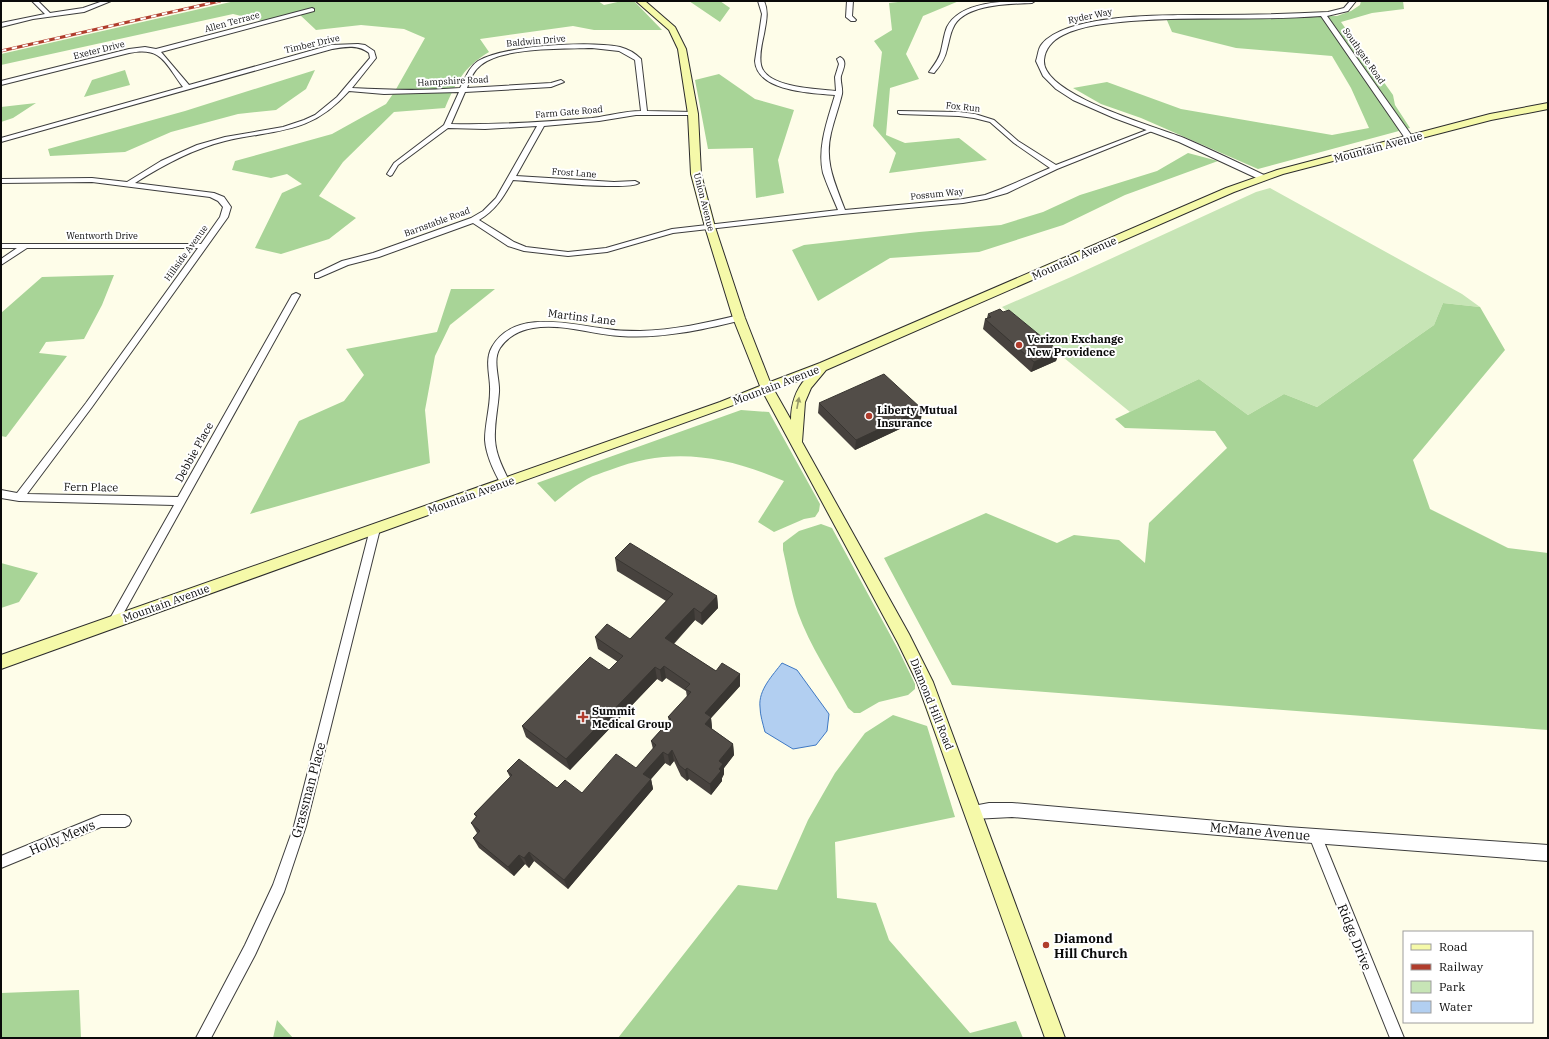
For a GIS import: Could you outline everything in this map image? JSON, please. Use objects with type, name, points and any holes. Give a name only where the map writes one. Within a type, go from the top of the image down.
[{"type":"main road","name":"Union Avenue","points":[[640,1],[672,29],[680,42],[684,56],[692,114],[696,174],[710,227],[739,318],[767,388]]},
{"type":"main road","name":"Mountain Avenue","points":[[1,662],[724,405],[824,366],[1230,190],[1280,172],[1490,117],[1548,106]]},
{"type":"main road","points":[[797,442],[797,404],[802,392],[810,380],[824,366]]},
{"type":"main road","name":"Diamond Hill Road","points":[[767,388],[918,667],[937,712],[1055,1038]]},
{"type":"street","points":[[35,1],[49,15]]},
{"type":"street","points":[[1,25],[49,15],[84,10],[108,1]]},
{"type":"street","points":[[761,1],[766,14],[758,66],[763,75],[788,87],[839,93]]},
{"type":"street","points":[[850,1],[849,17],[853,20]]},
{"type":"street","points":[[932,72],[941,58],[950,26],[960,15],[984,6],[1032,1]]},
{"type":"street","name":"Southgate Road","points":[[1353,1],[1352,5],[1347,10],[1323,15],[1410,139]]},
{"type":"street","name":"Allen Terrace","points":[[157,51],[312,10]]},
{"type":"street","name":"Ryder Way","points":[[1264,178],[1196,146],[1092,107],[1062,90],[1042,68],[1040,56],[1044,46],[1052,38],[1072,28],[1122,19],[1323,15]]},
{"type":"street","name":"Timber Drive","points":[[1,140],[331,47],[349,45],[366,48],[372,52],[373,58],[346,89],[326,109],[303,122],[276,131],[226,139],[195,148],[166,160],[129,184]]},
{"type":"street","name":"Baldwin Drive","points":[[390,174],[396,164],[447,126],[467,78],[474,68],[484,60],[499,54],[530,49],[592,46],[612,47],[628,52],[638,59],[644,112]]},
{"type":"street","name":"Exeter Drive","points":[[1,82],[40,74],[129,51],[146,49],[157,51]]},
{"type":"street","points":[[157,51],[187,87]]},
{"type":"street","points":[[840,59],[842,64],[838,77],[839,93],[827,134],[825,159],[827,173],[842,212]]},
{"type":"street","points":[[40,74],[44,82]]},
{"type":"street","name":"Hampshire Road","points":[[346,89],[384,92],[431,92],[551,85],[561,82]]},
{"type":"street","name":"Farm Gate Road","points":[[447,126],[485,127],[542,124],[599,119],[644,112],[665,115],[692,114]]},
{"type":"street","name":"Fox Run","points":[[900,112],[959,114],[975,116],[992,121],[1016,142],[1055,168]]},
{"type":"street","name":"Barnstable Road","points":[[318,276],[345,263],[376,255],[474,220],[494,206],[513,178],[542,124]]},
{"type":"street","name":"Possum Way","points":[[474,220],[511,244],[540,252],[568,254],[608,250],[672,231],[842,212],[963,201],[986,197],[1154,129]]},
{"type":"street","name":"Frost Lane","points":[[513,178],[614,184],[635,183]]},
{"type":"street","name":"Hillside Avenue","points":[[1,181],[76,179],[129,184],[204,194],[221,199],[227,207],[226,214],[89,405],[19,497]]},
{"type":"street","name":"Wentworth Drive","points":[[1,246],[203,246]]},
{"type":"street","points":[[1,263],[25,246]]},
{"type":"street","name":"Debbie Place","points":[[113,622],[296,295]]},
{"type":"street","name":"Martins Lane","points":[[505,483],[493,456],[490,440],[495,391],[492,357],[497,346],[509,334],[523,328],[544,323],[609,332],[673,332],[708,326],[739,318]]},
{"type":"street","name":"Fern Place","points":[[1,494],[19,497],[180,501]]},
{"type":"street","name":"Grassman Place","points":[[203,1038],[250,950],[279,887],[300,826],[375,529]]},
{"type":"street","name":"McMane Avenue","points":[[973,812],[1012,810],[1315,836],[1548,853]]},
{"type":"street","name":"Holly Mews","points":[[1,862],[101,821],[124,821]]},
{"type":"street","name":"Ridge Drive","points":[[1315,836],[1397,1038]]},
{"type":"green space","points":[[235,1],[598,1],[604,5],[622,1],[634,1],[662,30],[594,30],[573,26],[480,39],[489,52],[467,69],[453,90],[445,108],[394,112],[343,162],[319,196],[356,218],[329,239],[281,254],[255,248],[282,193],[302,184],[287,174],[271,178],[232,170],[235,161],[332,134],[386,104],[425,38],[404,29],[361,25],[316,30],[298,13],[266,22],[233,14],[1,65],[1,54]]},
{"type":"green space","points":[[689,1],[720,1],[730,8],[720,22]]},
{"type":"green space","points":[[907,1],[959,1],[923,16],[906,54],[919,79],[890,88],[886,135],[905,143],[959,138],[987,160],[889,173],[896,153],[873,126],[882,52],[874,41],[892,30],[889,3]]},
{"type":"green space","points":[[1361,1],[1403,1],[1404,9],[1372,13],[1341,22],[1393,95],[1395,105],[1410,128],[1258,169],[1141,118],[1101,104],[1073,88],[1107,82],[1181,109],[1332,135],[1369,128],[1351,88],[1332,56],[1236,48],[1172,32],[1166,18],[1337,16],[1351,11],[1360,5]]},
{"type":"green space","points":[[125,70],[130,85],[84,97],[92,80]]},
{"type":"green space","points":[[315,70],[306,89],[276,110],[238,114],[171,132],[125,152],[50,156],[48,149],[185,111]]},
{"type":"green space","points":[[719,74],[755,99],[794,110],[778,160],[784,193],[756,198],[753,148],[708,149],[695,80]]},
{"type":"green space","points":[[36,103],[13,118],[1,122],[1,107]]},
{"type":"green space","points":[[1188,153],[1218,161],[1125,195],[1063,225],[979,252],[890,258],[818,301],[792,250],[804,245],[919,232],[1001,225],[1043,212],[1080,195],[1157,171]]},
{"type":"green space","points":[[1270,188],[1462,294],[1480,307],[1443,303],[1434,325],[1317,407],[1284,394],[1248,415],[1199,379],[1130,412],[1002,307],[1256,192]]},
{"type":"green space","points":[[114,275],[102,305],[84,339],[46,342],[39,353],[67,356],[6,437],[1,436],[1,313],[42,277]]},
{"type":"green space","points":[[451,289],[495,289],[450,325],[435,356],[425,410],[430,463],[250,514],[299,421],[344,401],[364,375],[346,349],[437,332]]},
{"type":"green space","points":[[1443,303],[1480,307],[1505,350],[1413,460],[1430,509],[1508,548],[1548,553],[1548,730],[952,685],[884,558],[986,513],[1057,543],[1074,535],[1119,540],[1145,563],[1149,523],[1227,448],[1215,431],[1125,428],[1115,419],[1199,379],[1248,415],[1284,394],[1317,407],[1434,325]]},
{"type":"green space","points":[[741,410],[769,412],[820,504],[819,511],[815,517],[804,519],[774,532],[758,522],[784,481],[741,465],[698,457],[677,456],[655,458],[598,474],[583,481],[555,502],[537,483]]},
{"type":"green space","points":[[821,524],[832,528],[899,651],[915,684],[915,689],[908,695],[879,702],[860,713],[854,713],[848,708],[821,661],[808,637],[798,613],[791,589],[783,543],[799,531]]},
{"type":"green space","points":[[1,563],[38,573],[19,602],[1,608]]},
{"type":"green space","points":[[893,715],[927,726],[955,817],[835,842],[837,898],[876,903],[889,940],[970,1033],[1016,1021],[1023,1038],[618,1038],[738,885],[777,890],[808,820],[835,773],[865,733]]},
{"type":"green space","points":[[79,990],[81,1038],[1,1038],[1,993]]},
{"type":"green space","points":[[277,1020],[293,1038],[273,1038]]},
{"type":"water","points":[[782,663],[797,670],[829,714],[827,731],[816,745],[793,749],[765,732],[760,710],[761,695],[767,683]]},
{"type":"building","points":[[1000,309],[1003,312],[1009,310],[1059,351],[1034,362],[985,319],[991,317],[988,314]]},
{"type":"building","name":"Liberty Mutual Insurance","points":[[884,374],[922,409],[856,440],[819,403]]},
{"type":"building","name":"Summit Medical Group","points":[[630,543],[717,596],[701,613],[694,608],[665,638],[716,671],[722,663],[740,674],[705,713],[711,717],[705,724],[733,744],[719,761],[723,764],[719,769],[721,771],[710,784],[687,768],[685,770],[679,765],[672,750],[668,755],[663,752],[643,774],[651,779],[564,880],[529,852],[524,858],[519,855],[508,867],[473,838],[480,831],[471,823],[477,816],[474,814],[512,775],[507,771],[519,759],[557,788],[565,780],[582,793],[616,754],[636,768],[656,745],[651,741],[671,719],[668,717],[691,692],[685,689],[690,684],[664,666],[660,670],[655,667],[566,759],[522,726],[590,657],[609,670],[623,656],[595,637],[607,624],[630,639],[673,594],[615,558]]},
{"type":"railway","points":[[1,51],[220,1]]},
{"type":"place","name":"Verizon Exchange New Providence","points":[[1019,345]]},
{"type":"place","name":"Liberty Mutual Insurance","points":[[869,416]]},
{"type":"place","name":"Summit Medical Group","points":[[583,717]]},
{"type":"place","name":"Diamond Hill Church","points":[[1046,945]]}]
